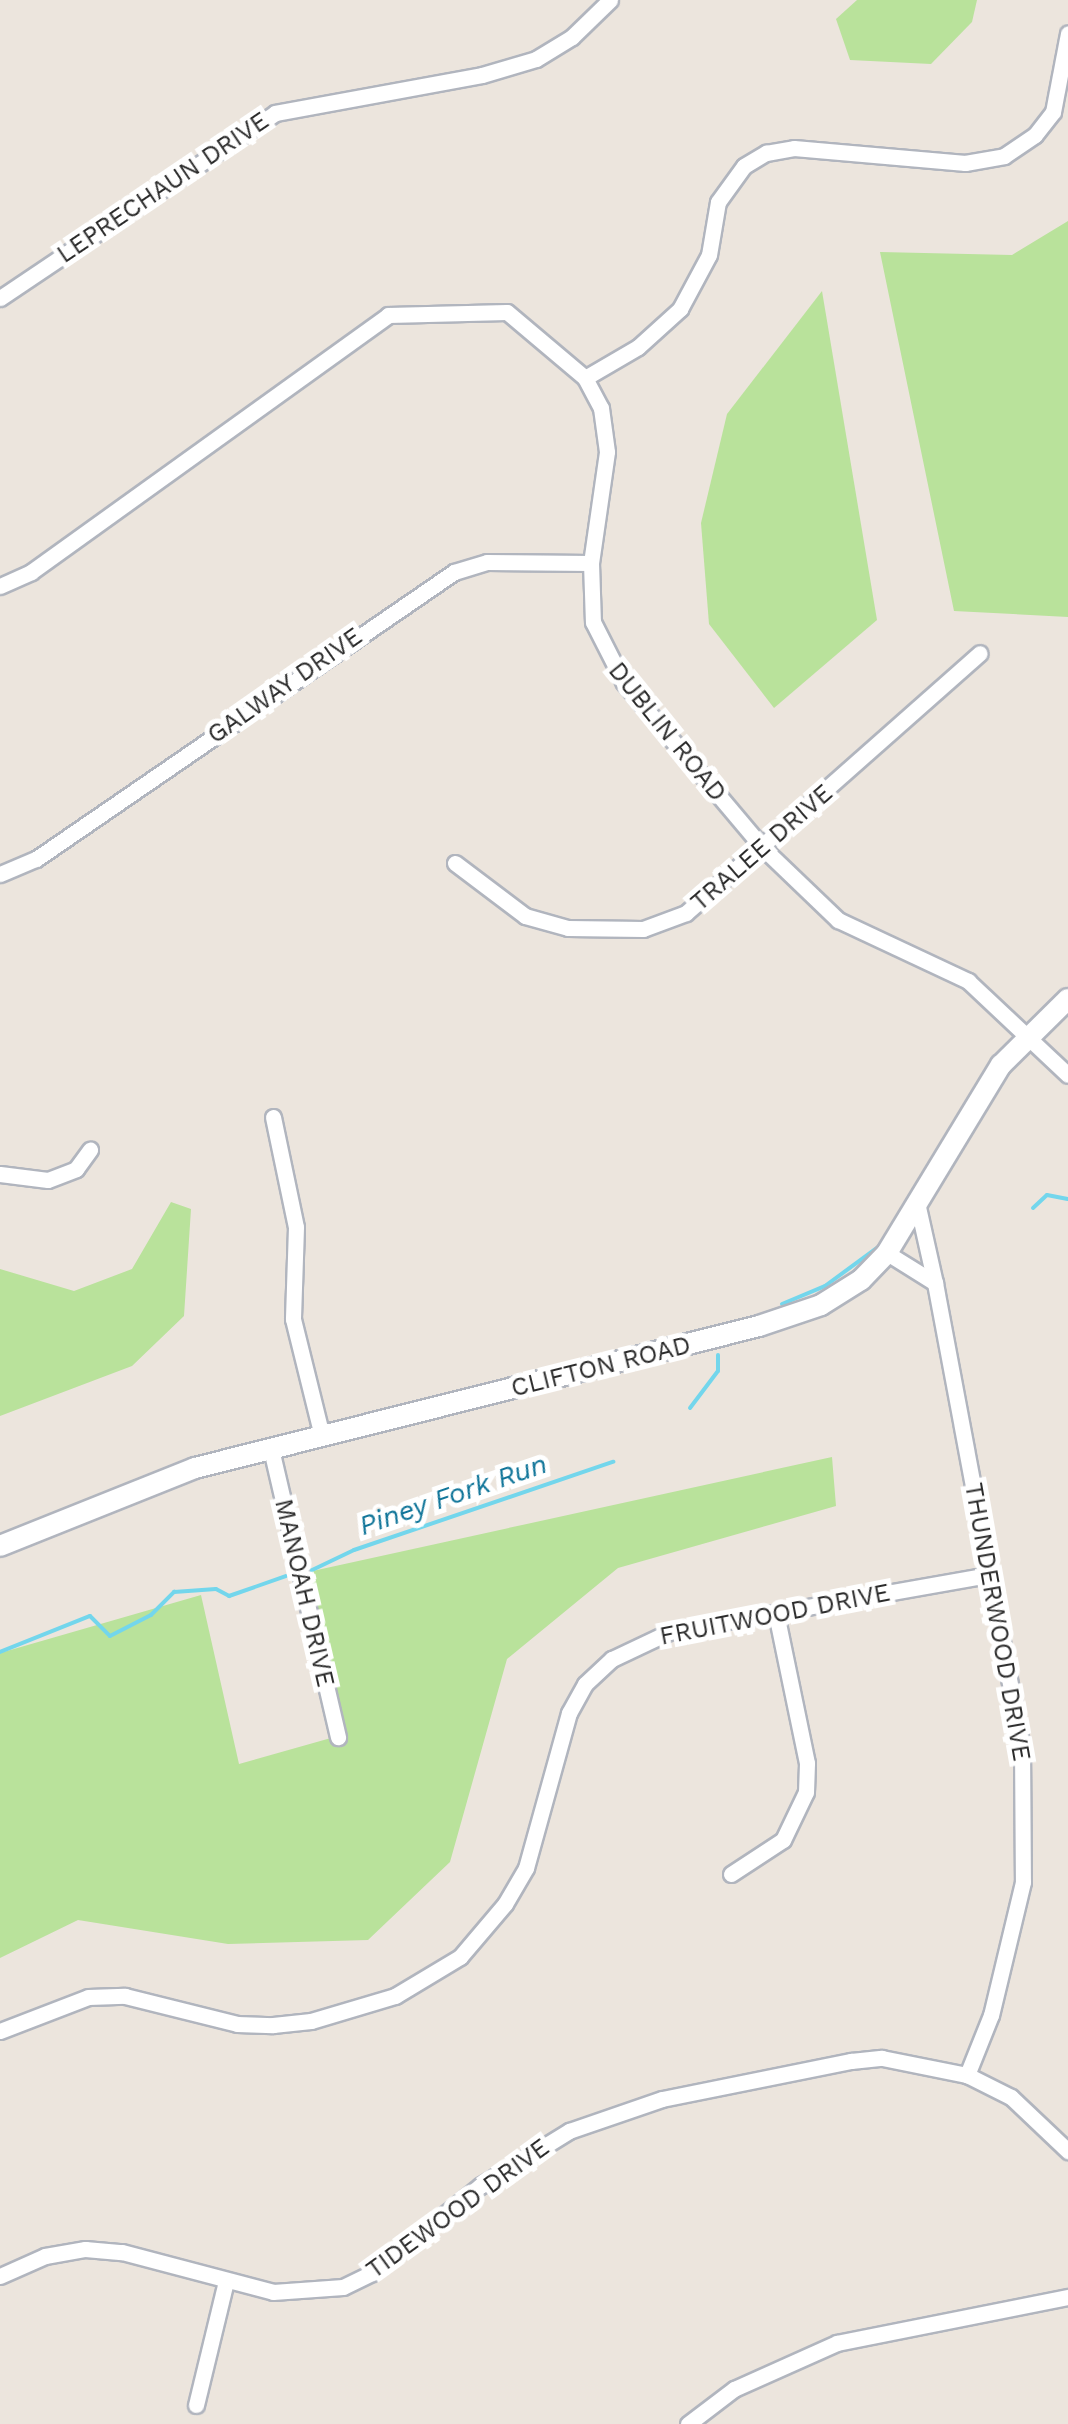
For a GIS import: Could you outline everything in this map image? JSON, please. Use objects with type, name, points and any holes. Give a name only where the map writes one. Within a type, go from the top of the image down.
[{"type":"main road","name":"CLIFTON ROAD","points":[[0,1546],[169,1476],[793,1316],[836,1297],[887,1252],[918,1207],[982,1093],[1028,1032],[1068,999]]},
{"type":"street","name":"LEPRECHAUN DRIVE","points":[[0,298],[275,113],[482,76],[536,59],[572,37],[610,0]]},
{"type":"street","points":[[585,378],[672,320],[704,268],[722,192],[744,166],[766,153],[794,148],[965,163],[1004,156],[1035,136],[1052,112],[1068,33]]},
{"type":"street","name":"DUBLIN ROAD","points":[[0,586],[31,572],[388,315],[508,312],[585,378],[600,408],[607,452],[591,563],[594,622],[606,656],[764,849],[838,920],[936,962],[1028,1032],[1068,1075]]},
{"type":"street","name":"GALWAY DRIVE","points":[[0,874],[36,858],[454,572],[486,562],[591,563]]},
{"type":"street","name":"TRALEE DRIVE","points":[[454,864],[526,916],[568,928],[643,929],[686,913],[764,849],[980,653]]},
{"type":"street","points":[[273,1118],[296,1227],[293,1319],[322,1436]]},
{"type":"street","points":[[0,1174],[48,1180],[76,1169],[90,1150]]},
{"type":"street","name":"THUNDERWOOD DRIVE","points":[[918,1207],[1022,1746],[1026,1820],[1008,1953],[967,2075]]},
{"type":"street","points":[[887,1252],[935,1283]]},
{"type":"street","name":"MANOAH DRIVE","points":[[270,1449],[338,1737]]},
{"type":"street","name":"FRUITWOOD DRIVE","points":[[0,2031],[88,1996],[166,2003],[236,2024],[311,2021],[430,1979],[484,1935],[526,1868],[557,1745],[585,1684],[640,1642],[990,1575]]},
{"type":"street","points":[[731,1874],[783,1840],[806,1792],[807,1763],[776,1613]]},
{"type":"street","name":"TIDEWOOD DRIVE","points":[[0,2276],[45,2256],[85,2250],[122,2252],[226,2284],[308,2294],[343,2287],[372,2273],[520,2159],[627,2109],[851,2061],[882,2058],[967,2075],[1011,2097],[1068,2151]]},
{"type":"street","points":[[196,2405],[226,2284]]},
{"type":"street","points":[[688,2424],[734,2389],[838,2343],[1068,2296]]},
{"type":"green space","points":[[857,0],[977,0],[972,22],[931,64],[850,60],[836,19]]},
{"type":"green space","points":[[1068,221],[1068,617],[954,611],[880,252],[1012,255]]},
{"type":"green space","points":[[822,291],[877,620],[774,708],[709,624],[701,523],[727,414]]},
{"type":"green space","points":[[171,1202],[191,1209],[184,1316],[132,1366],[0,1416],[0,1269],[74,1291],[132,1269]]},
{"type":"green space","points":[[832,1457],[836,1506],[618,1568],[507,1659],[450,1862],[368,1940],[228,1944],[78,1920],[0,1958],[0,1653],[201,1595],[239,1764],[338,1736],[308,1572]]},
{"type":"waterway","name":"Piney Fork Run","points":[[1033,1208],[1047,1195],[1068,1199]]},
{"type":"waterway","name":"Piney Fork Run","points":[[782,1304],[825,1286],[877,1248]]},
{"type":"waterway","name":"Piney Fork Run","points":[[690,1408],[718,1371],[718,1355]]},
{"type":"waterway","name":"Piney Fork Run","points":[[308,1572],[354,1550],[613,1462]]},
{"type":"waterway","points":[[0,1652],[90,1616],[110,1636],[151,1615],[174,1592],[216,1589],[229,1596],[286,1576]]}]
